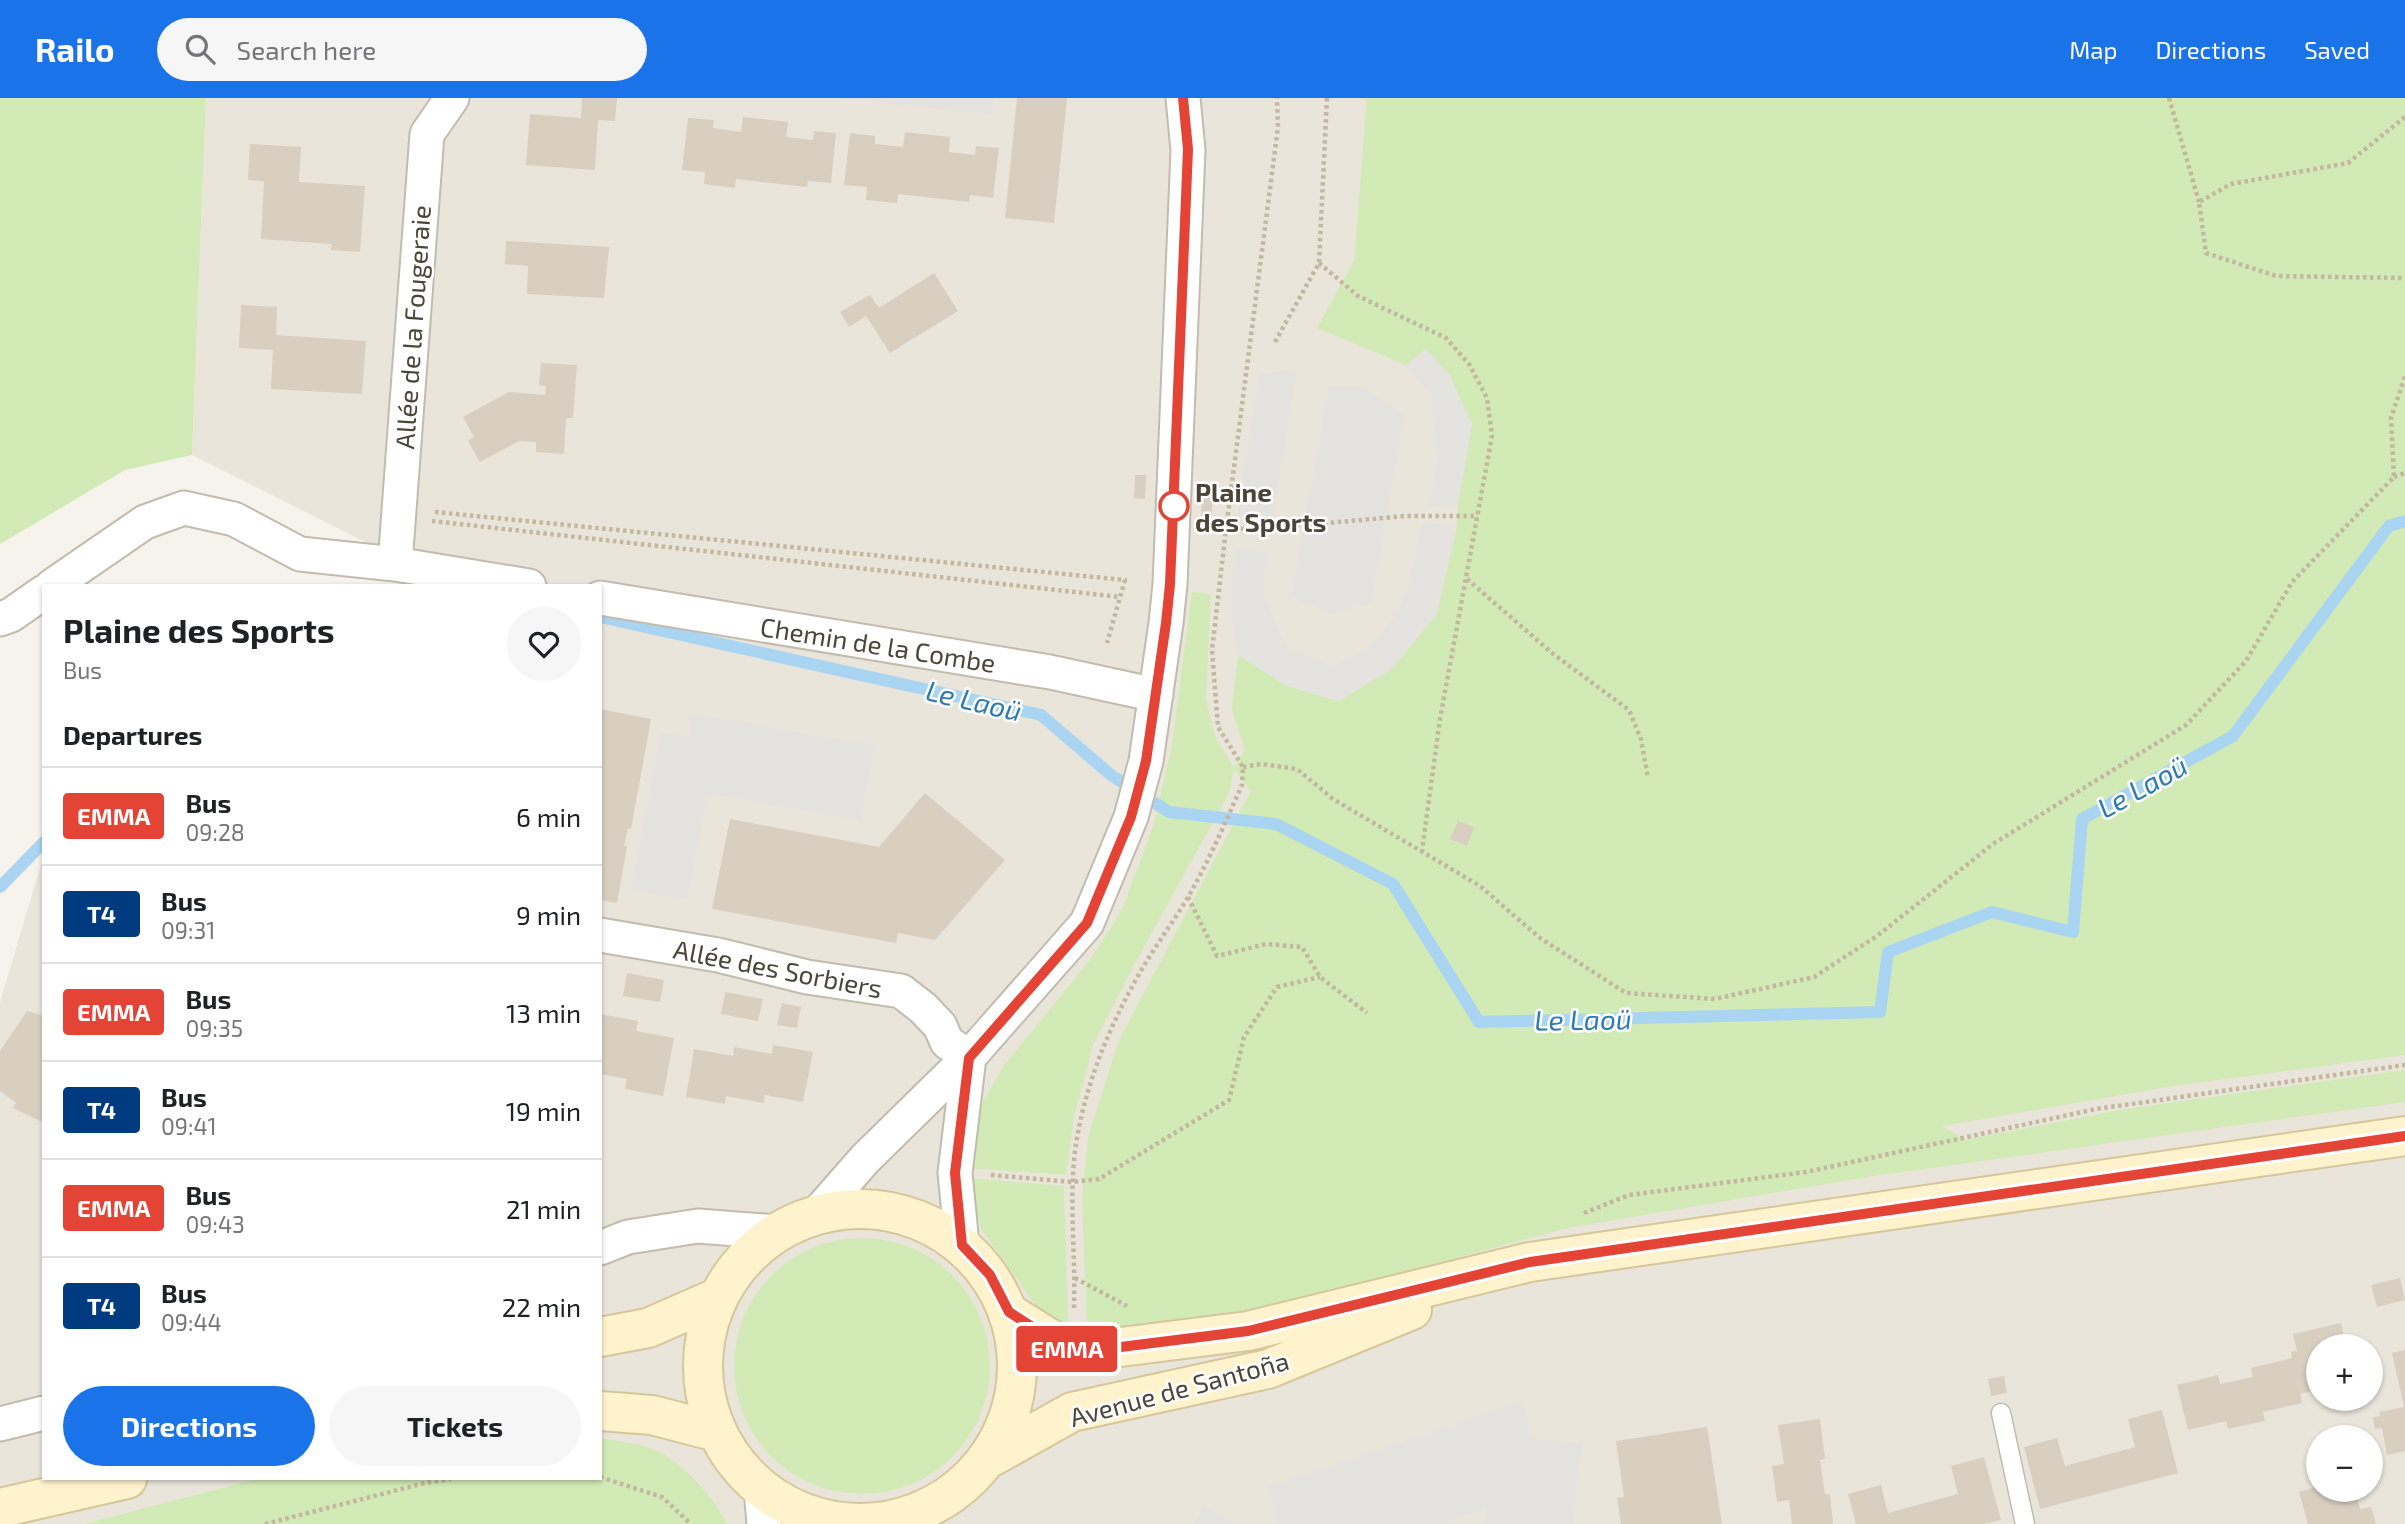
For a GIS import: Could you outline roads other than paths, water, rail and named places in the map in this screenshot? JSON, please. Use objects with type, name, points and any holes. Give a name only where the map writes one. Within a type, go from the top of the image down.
[{"type":"main road","name":"Avenue de Santoña","points":[[1009,1312],[1073,1353],[1248,1331],[1530,1262],[2405,1136]]},
{"type":"main road","points":[[867,1209],[917,1219],[962,1245],[990,1275],[1009,1312],[1018,1362],[1013,1400],[1011,1413],[988,1459],[952,1494],[902,1520],[856,1523],[763,1506],[717,1432],[704,1387],[704,1341],[719,1297],[743,1261],[776,1233],[816,1215],[867,1209]]},
{"type":"main road","name":"Avenue de Santoña","points":[[988,1459],[1072,1412],[1268,1369],[1530,1262]]},
{"type":"main road","points":[[602,1337],[648,1328],[719,1297]]},
{"type":"main road","points":[[602,1411],[652,1415],[717,1432]]},
{"type":"main road","points":[[0,1508],[123,1480]]},
{"type":"street","name":"Allée de la Fougeraie","points":[[395,564],[427,134],[452,98]]},
{"type":"street","points":[[816,1215],[865,1159],[969,1058],[1087,923],[1131,817],[1146,761],[1166,623],[1175,482],[1188,149],[1183,98]]},
{"type":"street","points":[[55,584],[145,522],[184,508],[234,519],[300,555],[395,564],[517,584]]},
{"type":"street","points":[[0,619],[11,615],[42,593]]},
{"type":"street","name":"Chemin de la Combe","points":[[602,598],[1050,672],[1156,695]]},
{"type":"street","name":"Allée des Sorbiers","points":[[602,935],[718,955],[807,977],[901,991],[940,1026],[947,1042],[969,1058]]},
{"type":"street","points":[[962,1245],[955,1173],[969,1058]]},
{"type":"street","points":[[602,1247],[628,1237],[698,1226],[776,1233]]},
{"type":"street","points":[[0,1424],[42,1414]]},
{"type":"lane","points":[[2001,1413],[2025,1524]]},
{"type":"waterway","name":"Le Laoü","points":[[602,617],[1041,715],[1111,775],[1169,812],[1276,824],[1393,884],[1479,1022],[1880,1012],[1888,952],[1992,912],[2073,932],[2082,819],[2233,736],[2389,526],[2405,521]]},
{"type":"waterway","name":"Le Laoü","points":[[0,887],[42,844]]},
{"type":"place","name":"Plaine des Sports","points":[[1174,506]]}]
